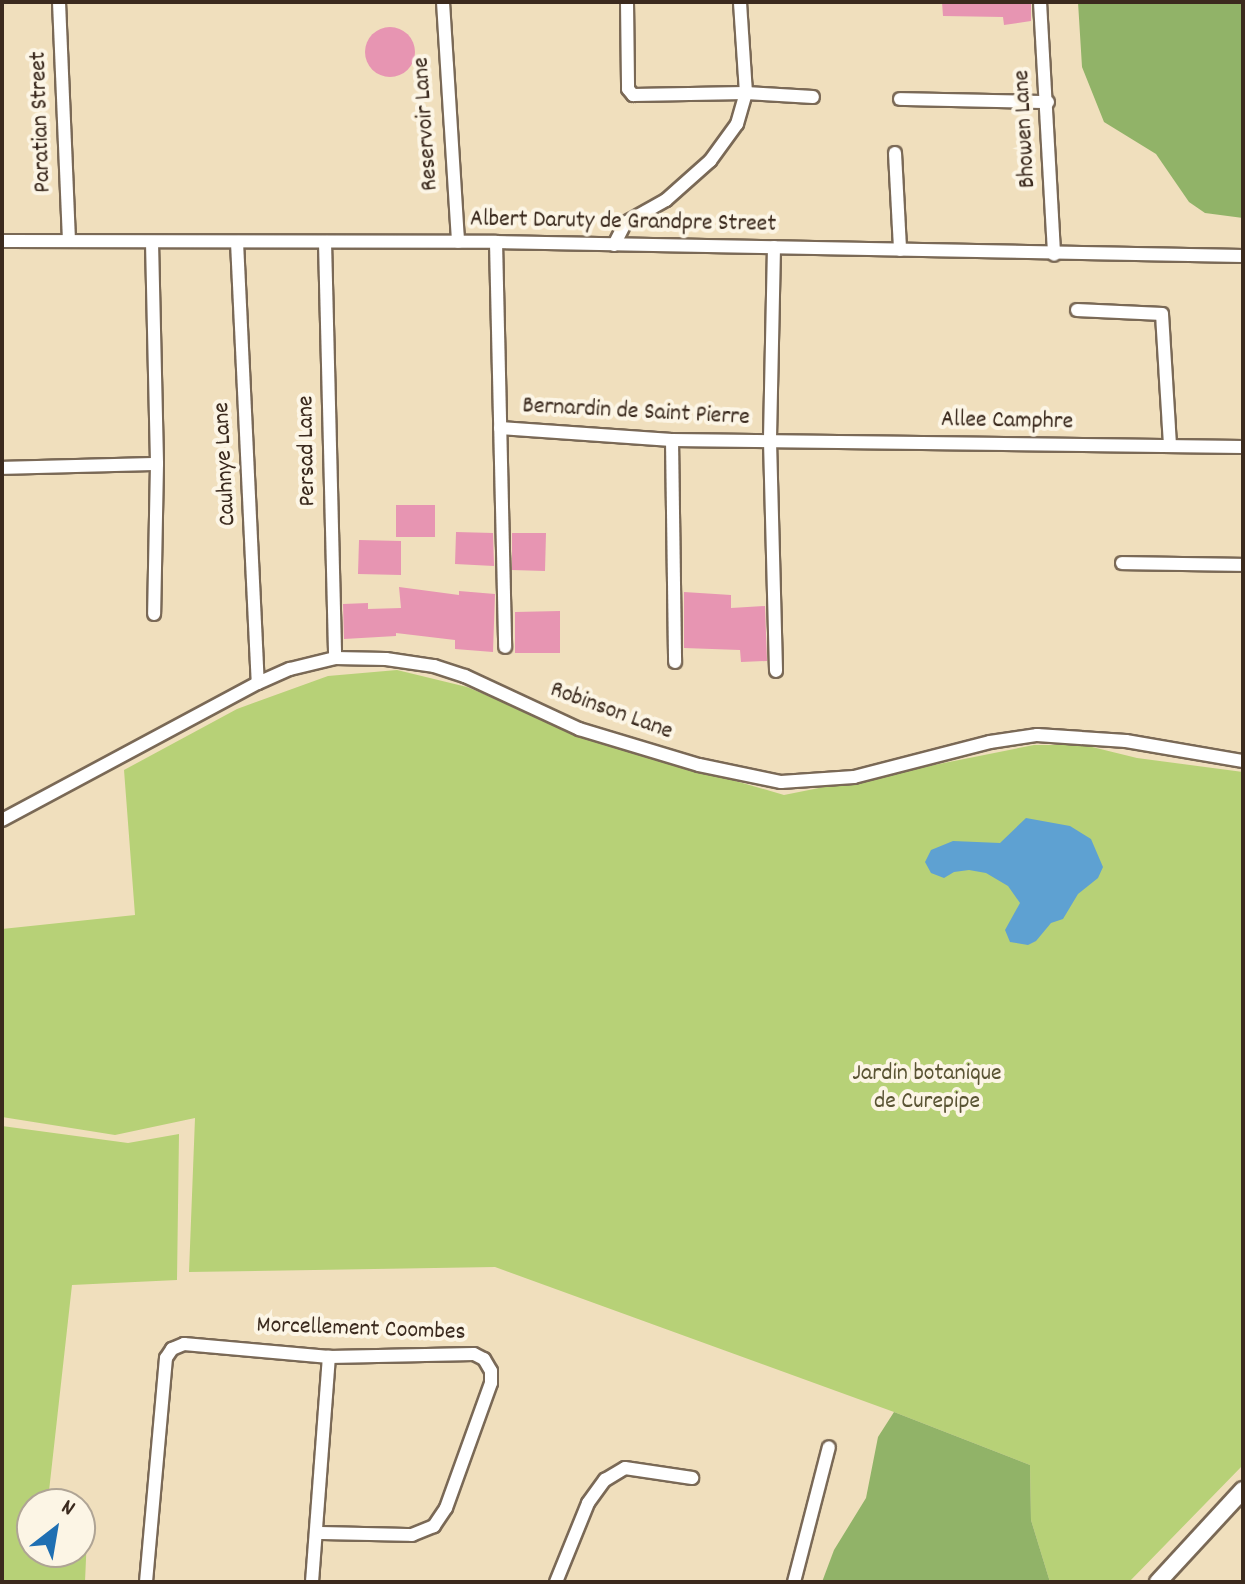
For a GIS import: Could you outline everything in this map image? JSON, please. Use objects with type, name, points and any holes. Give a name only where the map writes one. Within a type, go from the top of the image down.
[{"type":"street","name":"Paratian Street","points":[[59,2],[69,241]]},
{"type":"street","name":"Reservoir Lane","points":[[443,2],[458,242]]},
{"type":"street","points":[[627,2],[629,93],[746,93],[813,97]]},
{"type":"street","points":[[614,245],[625,223],[666,200],[719,151],[737,124],[746,93],[740,2]]},
{"type":"street","name":"Bhowen Lane","points":[[1040,2],[1048,102],[1054,255]]},
{"type":"street","points":[[900,99],[1048,102]]},
{"type":"street","points":[[895,153],[900,250]]},
{"type":"street","name":"Albert Daruty de Grandpre Street","points":[[2,241],[496,242],[1054,255],[1243,256]]},
{"type":"street","points":[[152,242],[157,464],[154,614]]},
{"type":"street","name":"Cauhnye Lane","points":[[237,242],[258,683]]},
{"type":"street","name":"Persad Lane","points":[[325,242],[335,658]]},
{"type":"street","points":[[496,242],[505,647]]},
{"type":"street","points":[[774,247],[770,441],[776,671]]},
{"type":"street","points":[[1077,310],[1162,314],[1165,319],[1170,446]]},
{"type":"street","name":"Bernardin de Saint Pierre","points":[[500,428],[672,440],[770,441]]},
{"type":"street","points":[[672,440],[675,662]]},
{"type":"street","name":"Allee Camphre","points":[[770,441],[1243,447]]},
{"type":"street","points":[[2,468],[157,464]]},
{"type":"street","points":[[1122,563],[1243,565]]},
{"type":"street","name":"Robinson Lane","points":[[2,820],[258,683],[290,669],[335,658],[386,659],[434,666],[465,676],[579,729],[699,765],[781,782],[854,777],[990,742],[1037,735],[1126,741],[1243,761]]},
{"type":"street","name":"Morcellement Coombes","points":[[146,1582],[166,1358],[172,1349],[184,1344],[329,1357],[474,1354],[484,1359],[491,1371],[491,1383],[446,1508],[434,1526],[412,1535],[316,1533]]},
{"type":"street","points":[[312,1582],[329,1357]]},
{"type":"street","points":[[794,1582],[829,1447]]},
{"type":"street","points":[[556,1582],[588,1503],[605,1480],[625,1468],[692,1478]]},
{"type":"street","points":[[1158,1582],[1243,1490]]},
{"type":"green space","points":[[1078,2],[1243,2],[1243,218],[1205,213],[1189,202],[1156,154],[1104,122],[1082,67]]},
{"type":"green space","name":"Jardin botanique de Curepipe","points":[[397,670],[467,687],[591,739],[784,795],[1034,745],[1084,745],[1137,758],[1243,772],[1243,1465],[1129,1582],[1050,1582],[1031,1520],[1030,1465],[894,1412],[495,1267],[189,1272],[195,1118],[115,1135],[2,1117],[2,929],[135,915],[124,770],[237,709],[328,676]]},
{"type":"green space","points":[[2,1126],[128,1143],[179,1134],[177,1280],[72,1285],[49,1488],[16,1488],[16,1568],[86,1568],[85,1582],[2,1582]]},
{"type":"green space","points":[[894,1412],[1030,1465],[1031,1520],[1050,1582],[822,1582],[834,1550],[866,1498],[878,1437]]},
{"type":"water","points":[[1026,818],[1070,826],[1091,839],[1103,867],[1098,878],[1078,894],[1063,919],[1051,923],[1036,941],[1028,945],[1010,942],[1005,930],[1020,903],[1008,886],[986,873],[969,870],[954,872],[944,878],[931,873],[925,862],[931,850],[953,841],[1000,843]]},
{"type":"building","points":[[942,2],[1031,2],[1031,21],[1004,25],[1003,17],[943,16]]},
{"type":"building","points":[[390,27],[408,34],[415,52],[408,70],[390,77],[372,70],[365,52],[372,34]]},
{"type":"building","points":[[396,505],[435,505],[435,537],[396,537]]},
{"type":"building","points":[[456,532],[493,533],[494,566],[455,564]]},
{"type":"building","points":[[512,533],[546,533],[545,571],[512,570]]},
{"type":"building","points":[[359,540],[401,541],[401,575],[358,574]]},
{"type":"building","points":[[399,587],[459,595],[459,591],[495,594],[493,652],[455,649],[455,640],[396,633],[396,636],[344,639],[343,604],[368,603],[368,609],[401,608]]},
{"type":"building","points":[[684,592],[731,595],[731,608],[765,606],[767,661],[741,662],[740,650],[684,648]]},
{"type":"building","points":[[560,611],[560,653],[515,653],[515,612]]}]
